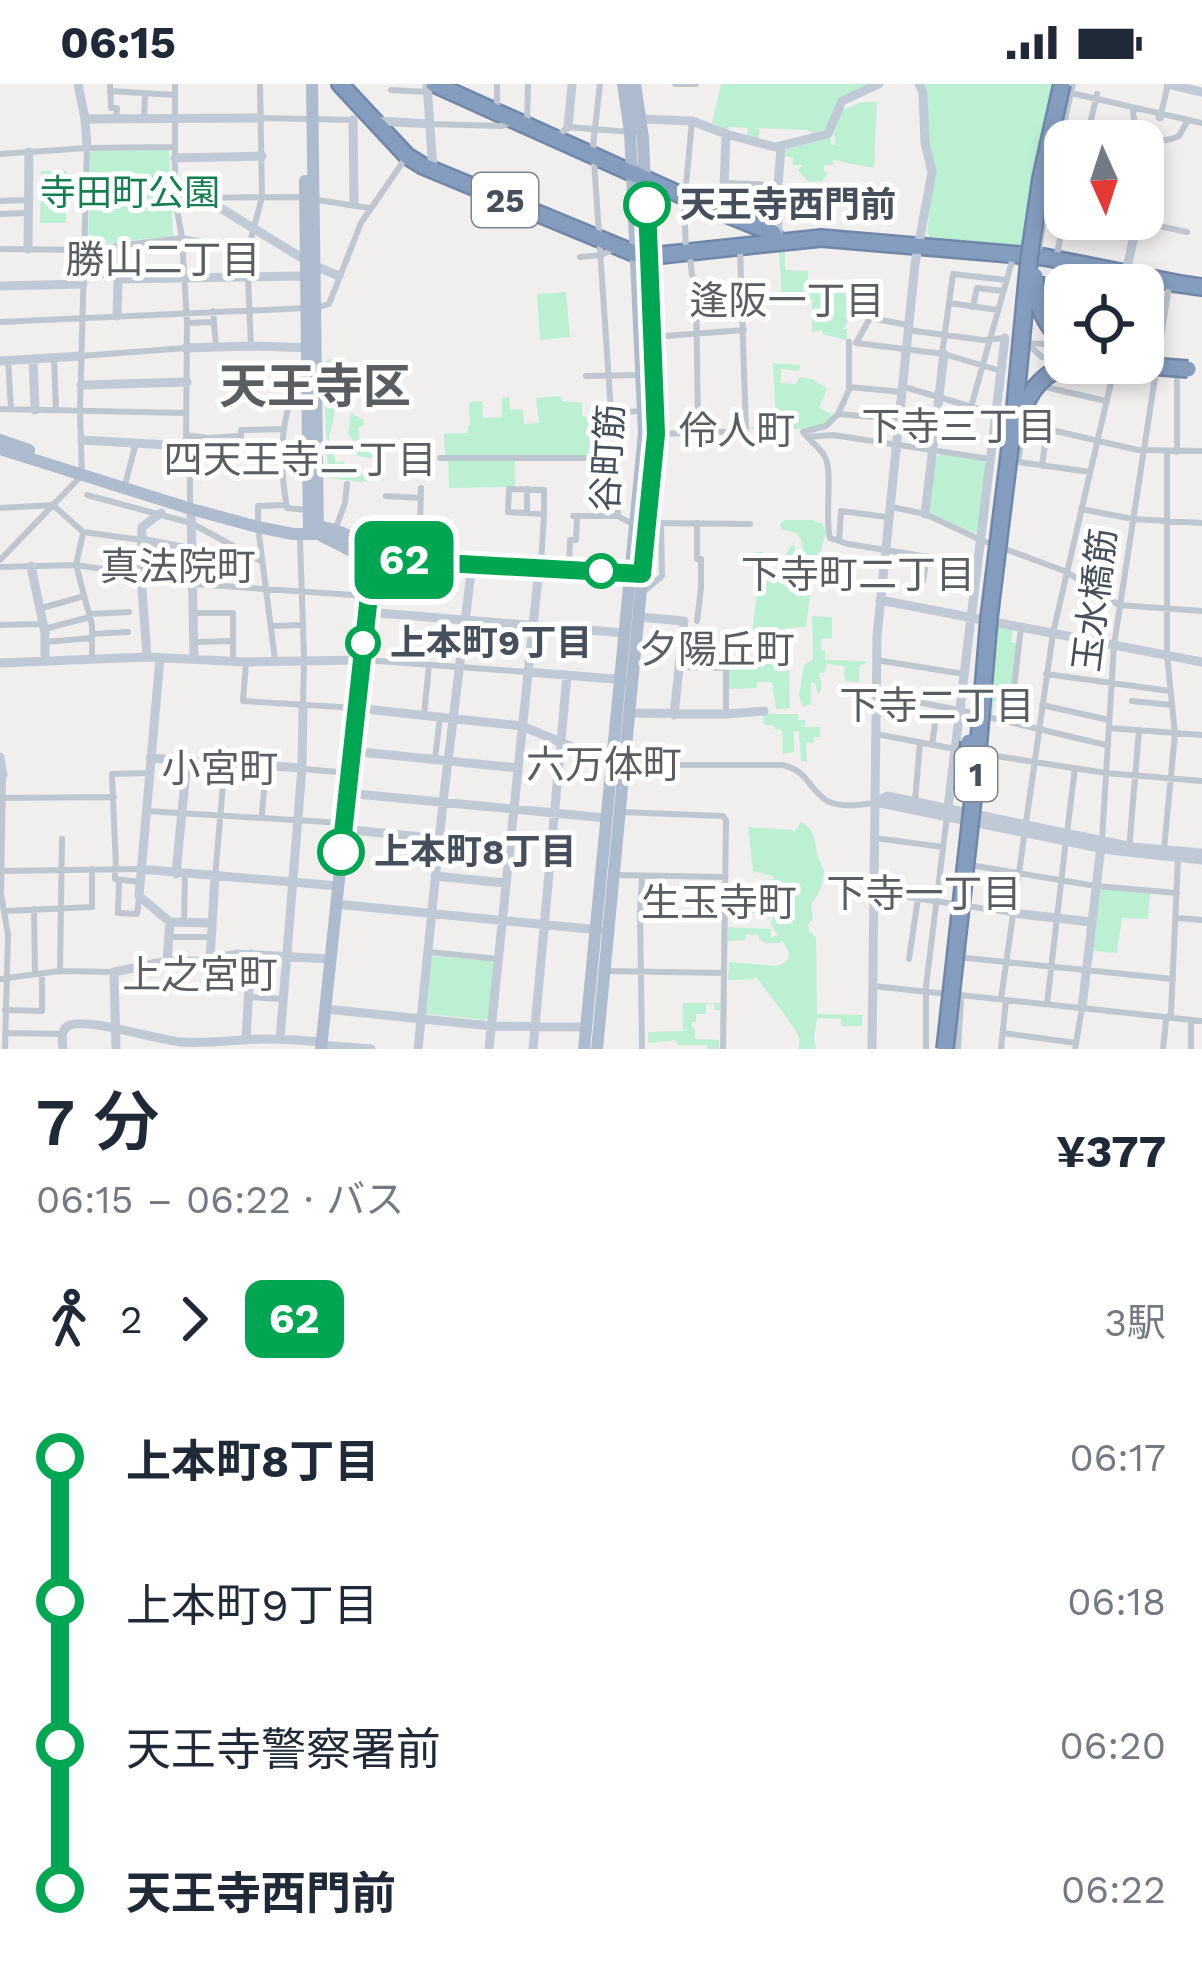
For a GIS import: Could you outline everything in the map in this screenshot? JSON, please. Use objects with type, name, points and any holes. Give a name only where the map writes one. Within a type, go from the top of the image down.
[{"type":"highway","name":"25","points":[[340,84],[407,156],[600,246],[643,254],[821,238],[1035,256],[1074,264]]},
{"type":"highway","points":[[1004,499],[1040,178],[1069,86]]},
{"type":"highway","points":[[1044,317],[1035,278],[1044,198],[1069,86]]},
{"type":"highway","name":"25","points":[[430,87],[521,123],[562,133],[594,156],[773,233],[778,242]]},
{"type":"highway","points":[[689,199],[737,227],[737,247]]},
{"type":"highway","name":"25","points":[[1164,283],[1202,286]]},
{"type":"highway","points":[[1164,364],[1194,370]]},
{"type":"highway","points":[[1164,368],[1194,370]]},
{"type":"highway","name":"1","points":[[944,1049],[1004,499],[1027,399],[1044,378]]},
{"type":"highway","points":[[944,1049],[945,996],[965,868],[962,811],[970,678]]},
{"type":"main road","points":[[308,84],[310,532]]},
{"type":"main road","name":"谷町筋","points":[[623,84],[639,176]]},
{"type":"main road","name":"谷町筋","points":[[618,761],[628,713],[624,633],[647,524],[656,434],[647,375],[641,119],[635,84]]},
{"type":"main road","name":"谷町筋","points":[[643,254],[651,337],[643,411],[647,524]]},
{"type":"main road","points":[[310,532],[307,373],[311,348]]},
{"type":"main road","points":[[0,444],[191,511],[293,534],[341,533],[370,550],[373,559],[321,1045]]},
{"type":"main road","points":[[82,471],[126,481],[191,511]]},
{"type":"main road","points":[[310,532],[373,559],[636,573]]},
{"type":"main road","name":"谷町筋","points":[[597,1049],[604,971],[602,930],[618,761],[640,595],[636,573]]},
{"type":"main road","name":"谷町筋","points":[[584,1049],[614,875],[613,815]]},
{"type":"street","points":[[0,564],[82,471],[87,148],[78,84]]},
{"type":"street","points":[[175,84],[175,198],[187,323],[194,659]]},
{"type":"street","points":[[251,346],[247,254],[262,197],[260,84]]},
{"type":"street","points":[[497,84],[497,112]]},
{"type":"street","points":[[85,119],[308,118],[502,126],[521,123],[527,84]]},
{"type":"street","points":[[572,84],[562,133],[630,132]]},
{"type":"street","points":[[600,84],[594,156],[619,516]]},
{"type":"street","points":[[676,84],[696,84]]},
{"type":"street","points":[[641,119],[692,121],[782,147],[828,134],[842,101],[879,84]]},
{"type":"street","points":[[872,1049],[874,734],[881,548],[932,172],[919,84]]},
{"type":"street","points":[[1161,116],[1168,84],[1202,92]]},
{"type":"street","points":[[1065,120],[1069,86],[1161,116],[1202,123]]},
{"type":"street","points":[[395,88],[430,87],[433,171]]},
{"type":"street","points":[[116,119],[110,88],[175,95]]},
{"type":"street","points":[[144,120],[145,94]]},
{"type":"street","points":[[1091,120],[1097,97]]},
{"type":"street","points":[[1133,107],[1134,120]]},
{"type":"street","points":[[353,120],[354,204]]},
{"type":"street","points":[[1164,140],[1179,136],[1188,120]]},
{"type":"street","points":[[692,121],[687,252],[696,280],[698,432]]},
{"type":"street","points":[[723,212],[726,134]]},
{"type":"street","points":[[778,242],[782,147]]},
{"type":"street","points":[[0,154],[87,148],[262,156]]},
{"type":"street","points":[[28,249],[29,152]]},
{"type":"street","points":[[0,322],[328,304],[369,208],[407,156]]},
{"type":"street","points":[[725,183],[778,185]]},
{"type":"street","points":[[175,198],[309,198],[369,208]]},
{"type":"street","points":[[203,198],[309,267],[339,276]]},
{"type":"street","points":[[0,201],[28,206]]},
{"type":"street","points":[[0,214],[28,206]]},
{"type":"street","points":[[1025,343],[1029,263],[1039,250],[1044,219]]},
{"type":"street","points":[[1164,227],[1187,232]]},
{"type":"street","points":[[0,249],[84,250],[182,238],[247,254]]},
{"type":"street","points":[[1056,259],[1060,240]]},
{"type":"street","points":[[117,316],[118,246]]},
{"type":"street","points":[[580,256],[600,246]]},
{"type":"street","points":[[656,434],[746,431],[737,247]]},
{"type":"street","points":[[971,407],[1014,254]]},
{"type":"street","points":[[1028,293],[1035,256]]},
{"type":"street","points":[[0,286],[117,277],[248,277],[309,267]]},
{"type":"street","points":[[925,514],[953,274],[1006,280]]},
{"type":"street","name":"玉水橋筋","points":[[1164,307],[1169,284]]},
{"type":"street","points":[[974,307],[977,288],[1003,291]]},
{"type":"street","points":[[1028,293],[1044,299]]},
{"type":"street","points":[[949,304],[998,310]]},
{"type":"street","points":[[213,311],[215,347]]},
{"type":"street","points":[[1001,371],[943,354],[856,344],[870,318],[944,334],[1044,343]]},
{"type":"street","points":[[187,323],[214,322]]},
{"type":"street","points":[[651,337],[744,330]]},
{"type":"street","points":[[962,811],[955,749],[959,710],[970,678],[971,617],[1005,338]]},
{"type":"street","points":[[849,342],[850,387],[838,414],[826,426],[803,432],[827,459],[830,538],[978,566]]},
{"type":"street","points":[[1025,343],[1044,357]]},
{"type":"street","points":[[11,409],[4,360],[185,348],[311,348]]},
{"type":"street","points":[[54,358],[56,410]]},
{"type":"street","points":[[33,359],[35,410]]},
{"type":"street","points":[[1178,452],[1194,370]]},
{"type":"street","points":[[286,505],[283,427],[300,377],[307,373]]},
{"type":"street","points":[[586,376],[647,375]]},
{"type":"street","points":[[81,385],[187,382]]},
{"type":"street","points":[[1044,384],[1029,404],[1018,462],[1090,472]]},
{"type":"street","points":[[1000,1049],[1006,962],[1052,633],[1110,384]]},
{"type":"street","name":"玉水橋筋","points":[[1101,844],[1114,645],[1145,451],[1150,384]]},
{"type":"street","points":[[1041,386],[1106,401]]},
{"type":"street","points":[[850,387],[901,389],[940,397],[1047,429],[1145,451],[1202,452]]},
{"type":"street","points":[[0,409],[186,413]]},
{"type":"street","points":[[591,414],[643,411]]},
{"type":"street","points":[[838,414],[898,419]]},
{"type":"street","points":[[82,440],[136,443],[241,436],[241,430],[308,429]]},
{"type":"street","points":[[1042,466],[1047,429]]},
{"type":"street","points":[[807,437],[833,435],[990,459]]},
{"type":"street","points":[[126,481],[136,443]]},
{"type":"street","points":[[1164,853],[1175,734],[1167,655],[1167,452]]},
{"type":"street","points":[[440,458],[615,458]]},
{"type":"street","points":[[337,525],[347,484]]},
{"type":"street","points":[[419,561],[421,488]]},
{"type":"street","points":[[489,1049],[544,514],[544,490],[509,489],[508,512],[544,514]]},
{"type":"street","points":[[526,490],[527,512]]},
{"type":"street","points":[[87,495],[161,513],[191,511],[261,561]]},
{"type":"street","points":[[386,496],[421,498]]},
{"type":"street","points":[[396,508],[397,496]]},
{"type":"street","points":[[0,508],[53,505],[83,532],[192,550]]},
{"type":"street","points":[[274,660],[258,506],[308,510]]},
{"type":"street","points":[[1081,509],[1133,519],[1202,523]]},
{"type":"street","points":[[839,542],[842,511],[925,514],[1067,572],[1119,605],[1202,611]]},
{"type":"street","points":[[147,657],[142,527],[161,513]]},
{"type":"street","points":[[569,570],[575,516],[619,516],[647,524],[750,524]]},
{"type":"street","points":[[362,544],[371,518]]},
{"type":"street","points":[[697,523],[697,560],[701,560],[697,622]]},
{"type":"street","points":[[640,595],[662,576],[647,524]]},
{"type":"street","points":[[83,532],[76,565],[90,615],[92,659]]},
{"type":"street","points":[[280,1040],[302,768],[301,590],[310,532]]},
{"type":"street","points":[[923,581],[927,556]]},
{"type":"street","points":[[0,564],[76,565],[265,589],[368,596]]},
{"type":"street","points":[[418,1049],[472,564]]},
{"type":"street","points":[[31,566],[45,661]]},
{"type":"street","points":[[40,609],[84,596]]},
{"type":"street","points":[[880,600],[1202,662]]},
{"type":"street","points":[[0,625],[43,626],[124,612],[124,632],[45,642]]},
{"type":"street","points":[[366,612],[624,633]]},
{"type":"street","points":[[194,613],[232,613],[233,662]]},
{"type":"street","points":[[638,617],[684,621],[674,715]]},
{"type":"street","points":[[270,626],[303,625]]},
{"type":"street","points":[[1010,722],[1021,627]]},
{"type":"street","points":[[194,642],[233,641]]},
{"type":"street","points":[[0,663],[147,657],[233,662],[361,660],[626,680]]},
{"type":"street","points":[[119,880],[118,913],[137,914],[160,658]]},
{"type":"street","points":[[876,660],[970,678]]},
{"type":"street","points":[[247,662],[243,701],[522,726],[601,759],[660,765],[784,765],[802,772],[830,802],[887,802],[962,811]]},
{"type":"street","points":[[424,715],[429,665]]},
{"type":"street","points":[[679,667],[726,668],[726,714]]},
{"type":"street","points":[[1046,674],[1170,691]]},
{"type":"street","points":[[532,1049],[568,676]]},
{"type":"street","points":[[875,694],[1107,746]]},
{"type":"street","points":[[1132,701],[1172,706]]},
{"type":"street","points":[[1042,705],[1139,730],[1202,735]]},
{"type":"street","points":[[628,713],[764,711]]},
{"type":"street","points":[[435,760],[440,717]]},
{"type":"street","points":[[926,1049],[927,992],[943,847],[983,754],[988,717]]},
{"type":"street","points":[[932,745],[935,722]]},
{"type":"street","points":[[1129,850],[1139,730]]},
{"type":"street","points":[[874,734],[955,749]]},
{"type":"street","points":[[915,801],[920,743]]},
{"type":"street","points":[[351,751],[517,768]]},
{"type":"street","points":[[983,754],[1106,773],[1202,781]]},
{"type":"street","points":[[0,757],[5,1049]]},
{"type":"street","points":[[150,758],[348,773]]},
{"type":"street","points":[[184,922],[181,874],[187,760]]},
{"type":"street","points":[[209,958],[225,762]]},
{"type":"street","points":[[262,816],[266,765]]},
{"type":"street","points":[[1047,1004],[1075,768]]},
{"type":"street","points":[[149,773],[112,773],[115,879],[181,874],[338,886]]},
{"type":"street","points":[[875,784],[887,796],[1101,844],[1202,856]]},
{"type":"street","points":[[346,793],[554,812],[723,816],[723,1049]]},
{"type":"street","points":[[875,803],[887,796]]},
{"type":"street","points":[[1,798],[114,797]]},
{"type":"street","points":[[146,811],[296,819],[509,846]]},
{"type":"street","points":[[875,838],[943,847]]},
{"type":"street","points":[[61,971],[62,839]]},
{"type":"street","points":[[1003,1033],[1076,1046],[1101,844]]},
{"type":"street","points":[[1164,853],[1178,858],[1202,856]]},
{"type":"street","points":[[1162,1049],[1171,1013],[1178,858]]},
{"type":"street","points":[[0,871],[115,868],[140,875]]},
{"type":"street","points":[[958,1049],[959,995],[955,988],[965,868],[1177,893]]},
{"type":"street","points":[[4,913],[92,907],[92,869]]},
{"type":"street","points":[[614,875],[725,877]]},
{"type":"street","points":[[436,876],[505,883]]},
{"type":"street","points":[[642,877],[642,1049]]},
{"type":"street","points":[[874,892],[1091,922]]},
{"type":"street","points":[[139,896],[170,922],[212,923]]},
{"type":"street","points":[[909,958],[918,898]]},
{"type":"street","points":[[336,904],[602,930]]},
{"type":"street","points":[[5,1010],[42,1011],[34,909]]},
{"type":"street","points":[[1175,918],[1202,920]]},
{"type":"street","points":[[167,961],[170,922]]},
{"type":"street","points":[[169,937],[211,938]]},
{"type":"street","points":[[428,952],[498,959]]},
{"type":"street","points":[[3,979],[61,971],[114,972],[238,953],[330,958]]},
{"type":"street","points":[[245,1040],[251,954]]},
{"type":"street","points":[[957,957],[1173,980]]},
{"type":"street","points":[[604,971],[723,974]]},
{"type":"street","points":[[114,972],[116,1049]]},
{"type":"street","points":[[873,986],[1202,1021]]},
{"type":"street","points":[[248,997],[283,999]]},
{"type":"street","points":[[325,1009],[491,1026],[586,1027]]},
{"type":"street","points":[[1191,1019],[1192,1049]]},
{"type":"street","points":[[63,1049],[62,1034],[71,1024],[194,1045],[280,1040],[369,1049]]},
{"type":"street","points":[[6,1033],[62,1034]]},
{"type":"street","points":[[1040,1049],[1042,1038]]},
{"type":"green space","points":[[721,84],[873,84],[843,97],[826,132],[812,137],[805,130],[755,128],[760,130],[758,138],[747,135],[748,128],[729,127],[728,131],[712,123]]},
{"type":"green space","points":[[923,84],[1057,84],[1050,120],[1044,120],[1044,152],[1026,246],[930,238],[934,172]]},
{"type":"green space","points":[[861,102],[877,102],[874,168],[833,160],[833,165],[824,165],[828,173],[822,181],[809,182],[798,170],[802,165],[793,165],[793,158],[785,156],[786,149],[830,137],[832,145],[836,144],[841,111]]},
{"type":"green space","name":"寺田町公園","points":[[169,150],[173,236],[90,245],[90,153]]},
{"type":"green space","points":[[41,171],[67,171],[66,223],[40,223]]},
{"type":"green space","points":[[779,250],[785,250],[785,270],[808,271],[811,292],[844,290],[849,310],[843,329],[847,329],[847,340],[822,334],[822,330],[812,332],[812,299],[782,301]]},
{"type":"green space","points":[[566,292],[570,337],[540,340],[537,294]]},
{"type":"green space","points":[[332,358],[335,363],[328,380],[337,404],[329,437],[336,463],[345,461],[343,473],[382,475],[379,461],[358,456],[348,434],[351,413],[363,420],[358,428],[361,448],[384,461],[384,480],[328,478],[324,372],[325,362]]},
{"type":"green space","points":[[773,363],[800,365],[799,371],[781,369],[781,383],[796,384],[799,377],[812,379],[827,389],[819,408],[835,416],[806,428],[748,429],[776,417]]},
{"type":"green space","points":[[561,396],[562,401],[582,403],[591,456],[445,455],[444,434],[468,433],[469,402],[482,401],[483,418],[502,417],[502,398],[509,397],[510,410],[523,409],[524,424],[539,423],[536,398]]},
{"type":"green space","points":[[941,454],[986,464],[975,533],[930,514],[935,458]]},
{"type":"green space","points":[[448,460],[515,460],[515,487],[449,488]]},
{"type":"green space","points":[[784,520],[812,520],[826,532],[806,627],[786,628],[781,664],[789,665],[790,708],[776,709],[772,682],[729,689],[729,669],[758,668],[758,636],[752,634],[762,574],[755,552],[762,552],[762,568],[777,569],[791,546],[795,545],[795,558],[803,551],[796,533],[781,529]]},
{"type":"green space","points":[[812,616],[832,617],[832,638],[821,639],[825,660],[866,664],[860,665],[859,682],[845,681],[844,666],[827,664],[824,673],[819,673],[822,688],[818,695],[811,682],[811,704],[803,707],[799,696],[804,665],[813,659]]},
{"type":"green space","points":[[993,626],[1013,630],[1011,642],[1017,643],[1009,717],[1005,718],[1000,717],[1002,703],[994,701],[992,715],[985,714]]},
{"type":"green space","points":[[763,714],[798,714],[805,727],[820,727],[820,737],[806,743],[807,762],[801,761],[799,731],[794,731],[794,752],[783,754],[782,730],[764,725]]},
{"type":"green space","points":[[801,822],[812,832],[824,873],[808,925],[816,937],[817,1014],[862,1015],[862,1026],[841,1026],[841,1019],[817,1018],[816,1049],[799,1049],[797,1034],[755,976],[728,980],[729,962],[777,966],[788,961],[782,940],[766,943],[759,935],[746,934],[745,940],[728,941],[728,927],[770,929],[771,937],[778,936],[771,924],[778,908],[771,908],[770,919],[759,919],[758,913],[729,912],[732,899],[766,899],[761,880],[774,879],[753,871],[748,827],[794,833]]},
{"type":"green space","points":[[1102,889],[1150,894],[1148,919],[1122,918],[1117,953],[1093,951]]},
{"type":"green space","points":[[432,956],[492,961],[488,1018],[425,1012]]},
{"type":"green space","points":[[683,1003],[720,1003],[720,1010],[706,1004],[706,1014],[696,1014],[692,1022],[695,1039],[719,1040],[719,1049],[677,1045],[676,1040],[648,1043],[648,1032],[683,1031]]},
{"type":"bus line","name":"62","points":[[341,852],[373,559],[642,574],[656,434],[647,205]]},
{"type":"place","name":"天王寺西門前","points":[[647,205]]},
{"type":"place","name":"上本町9丁目","points":[[363,643]]},
{"type":"place","name":"上本町8丁目","points":[[341,852]]},
{"type":"district","name":"勝山二丁目","points":[[163,259]]},
{"type":"district","name":"逢阪一丁目","points":[[787,300]]},
{"type":"district","name":"天王寺区","points":[[315,386]]},
{"type":"district","name":"下寺三丁目","points":[[959,426]]},
{"type":"district","name":"伶人町","points":[[737,430]]},
{"type":"district","name":"四天王寺二丁目","points":[[300,459]]},
{"type":"district","name":"真法院町","points":[[178,566]]},
{"type":"district","name":"下寺町二丁目","points":[[858,574]]},
{"type":"district","name":"夕陽丘町","points":[[717,649]]},
{"type":"district","name":"下寺二丁目","points":[[937,705]]},
{"type":"district","name":"六万体町","points":[[604,764]]},
{"type":"district","name":"小宮町","points":[[220,768]]},
{"type":"district","name":"下寺一丁目","points":[[924,893]]},
{"type":"district","name":"生玉寺町","points":[[719,902]]},
{"type":"district","name":"上之宮町","points":[[200,974]]}]
